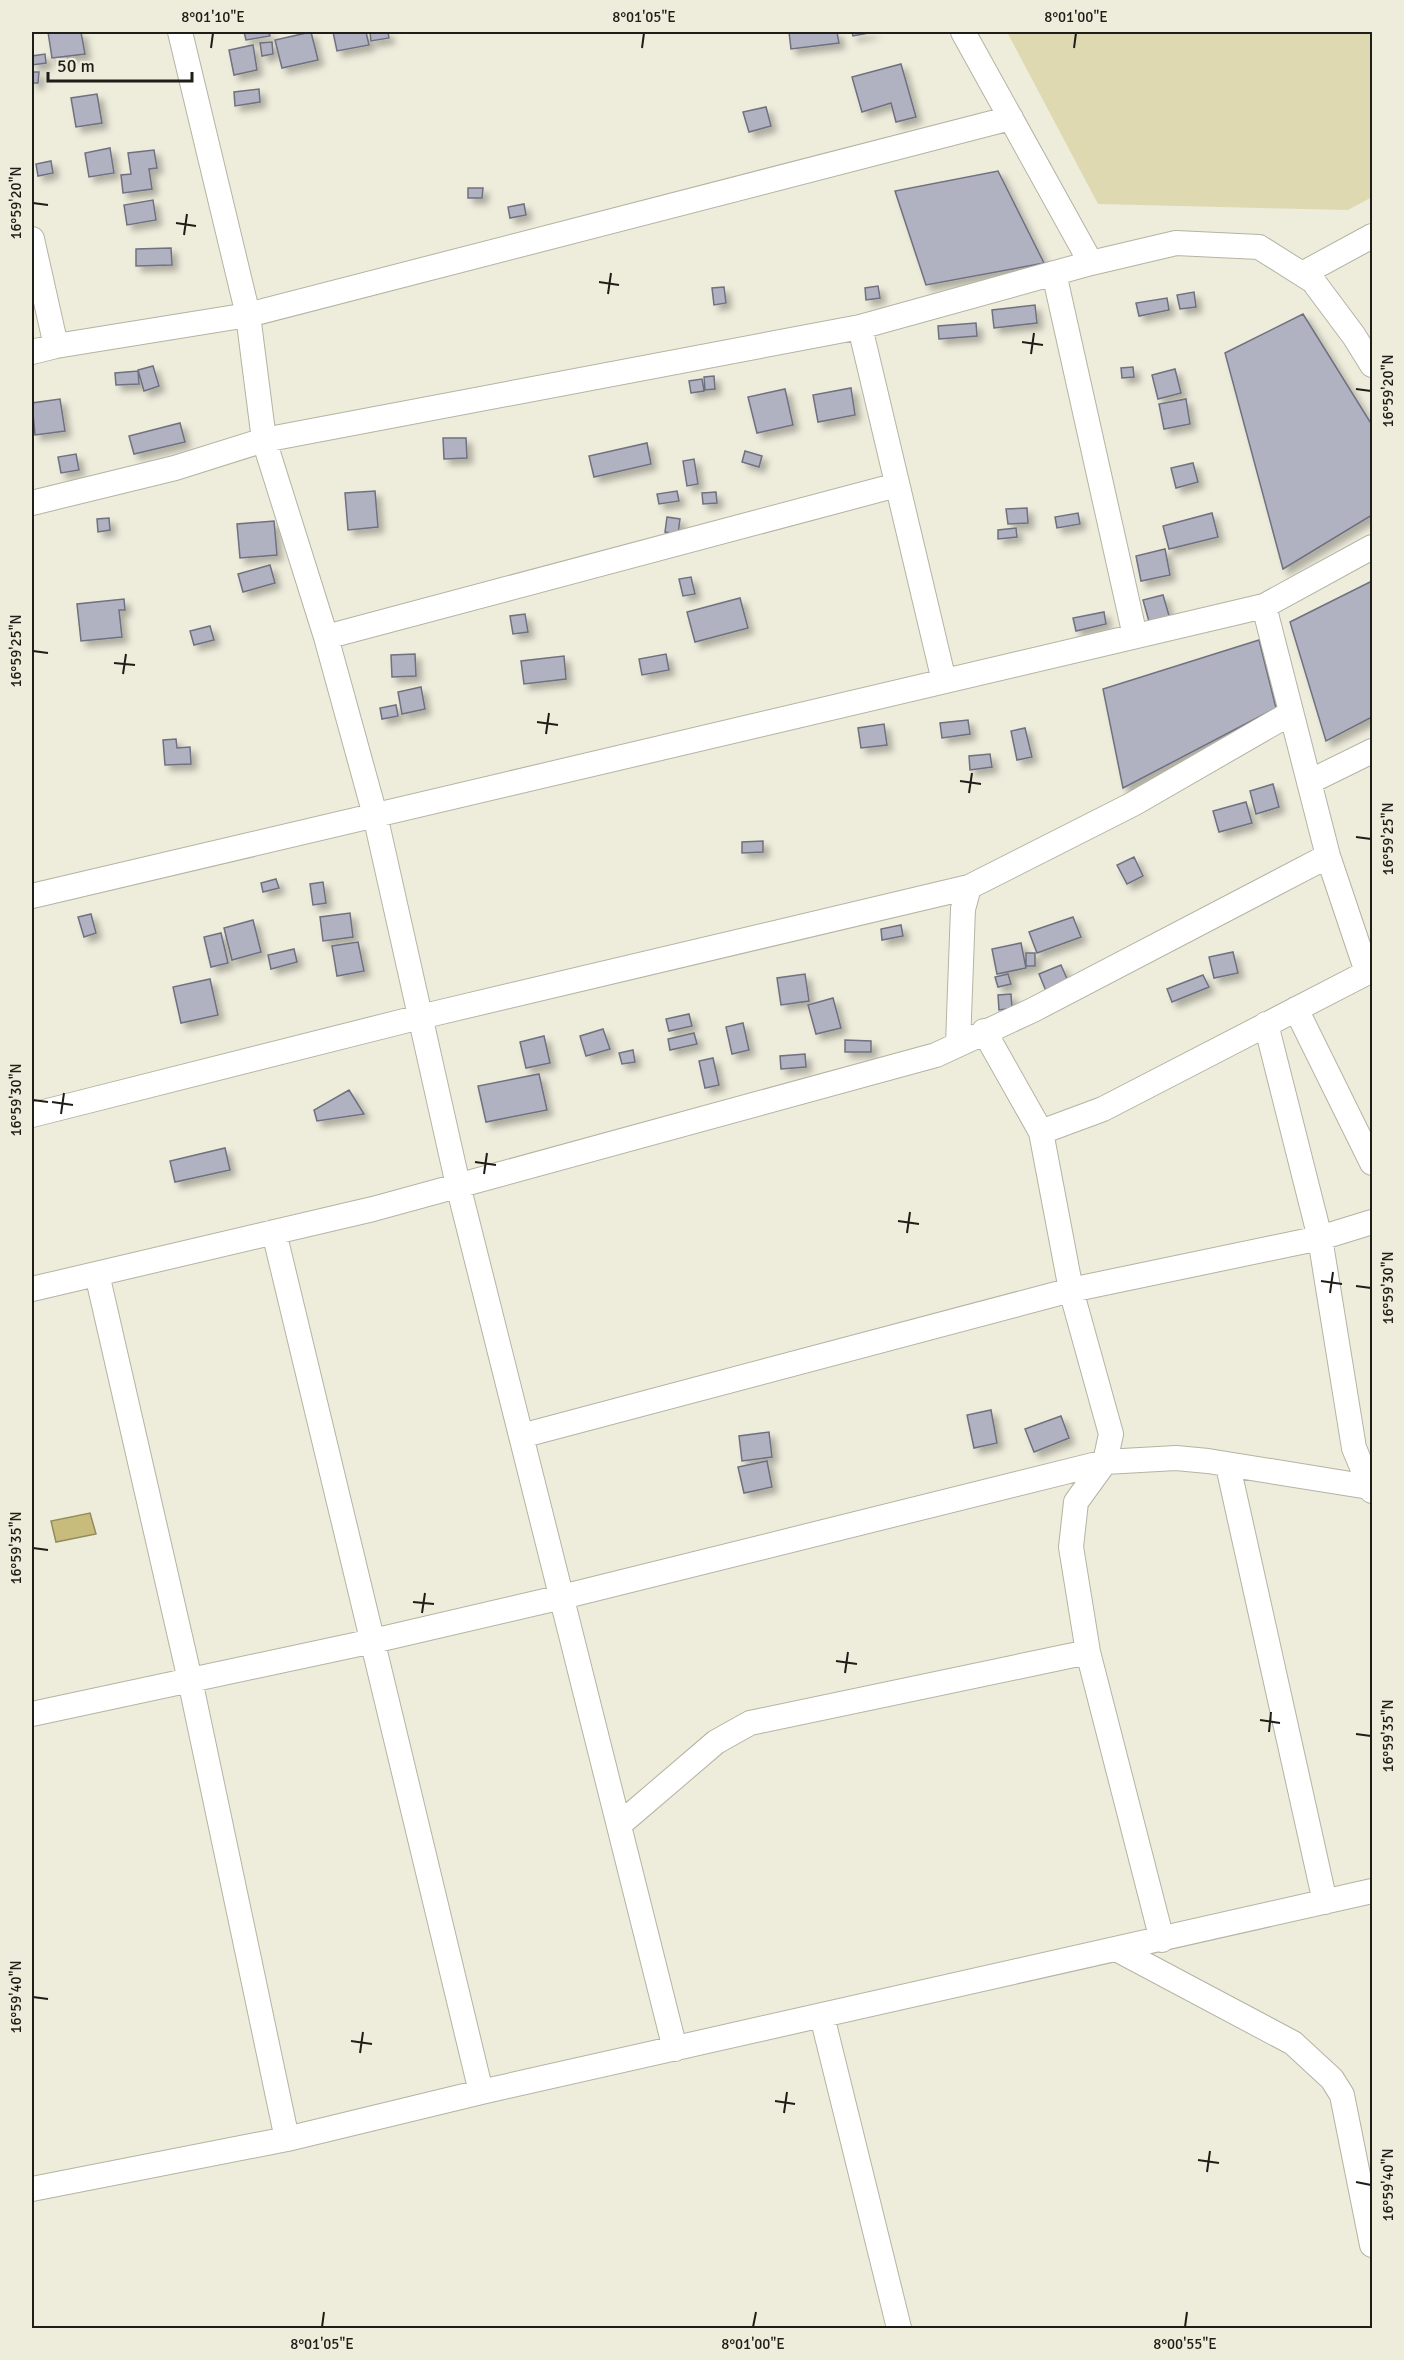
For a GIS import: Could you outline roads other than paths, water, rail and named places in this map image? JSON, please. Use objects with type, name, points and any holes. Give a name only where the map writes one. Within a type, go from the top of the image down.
[{"type":"street","points":[[180,32],[248,315],[264,440],[326,637],[375,815],[458,1185],[675,2049]]},
{"type":"street","points":[[963,32],[1091,263]]},
{"type":"street","points":[[32,352],[56,346],[248,315],[1011,118]]},
{"type":"street","points":[[1302,274],[1372,236]]},
{"type":"street","points":[[32,239],[56,346]]},
{"type":"street","points":[[32,503],[175,468],[264,440],[860,327],[1091,263],[1176,243],[1259,247],[1313,281],[1354,336],[1372,365]]},
{"type":"street","points":[[1054,273],[1135,636]]},
{"type":"street","points":[[860,327],[944,681]]},
{"type":"street","points":[[326,637],[897,485]]},
{"type":"street","points":[[32,896],[1264,606],[1372,547]]},
{"type":"street","points":[[1041,1132],[1103,1109],[1370,971],[1328,856],[1264,606]]},
{"type":"street","points":[[32,1115],[420,1017],[969,887],[1133,804],[1291,713]]},
{"type":"street","points":[[1309,783],[1372,751]]},
{"type":"street","points":[[32,1289],[373,1209],[936,1055],[1033,1010],[1328,856]]},
{"type":"street","points":[[958,1044],[963,909],[969,887]]},
{"type":"street","points":[[1296,1009],[1372,1163]]},
{"type":"street","points":[[1266,1024],[1320,1238],[1354,1448],[1371,1489]]},
{"type":"street","points":[[984,1031],[1041,1132],[1071,1290],[1111,1434],[1105,1462],[1076,1502],[1071,1547],[1088,1652],[1162,1940]]},
{"type":"street","points":[[521,1436],[1071,1290],[1320,1238],[1372,1222]]},
{"type":"street","points":[[274,1232],[481,2092]]},
{"type":"street","points":[[97,1274],[190,1680],[287,2139]]},
{"type":"street","points":[[32,1714],[372,1641],[562,1597],[1105,1462],[1176,1458],[1208,1461],[1371,1489]]},
{"type":"street","points":[[1228,1466],[1325,1902]]},
{"type":"street","points":[[619,1825],[716,1742],[750,1723],[1088,1652]]},
{"type":"street","points":[[32,2189],[287,2139],[481,2092],[1372,1891]]},
{"type":"street","points":[[1118,1950],[1293,2043],[1332,2079],[1342,2096],[1372,2245]]},
{"type":"street","points":[[822,2016],[899,2328]]}]
